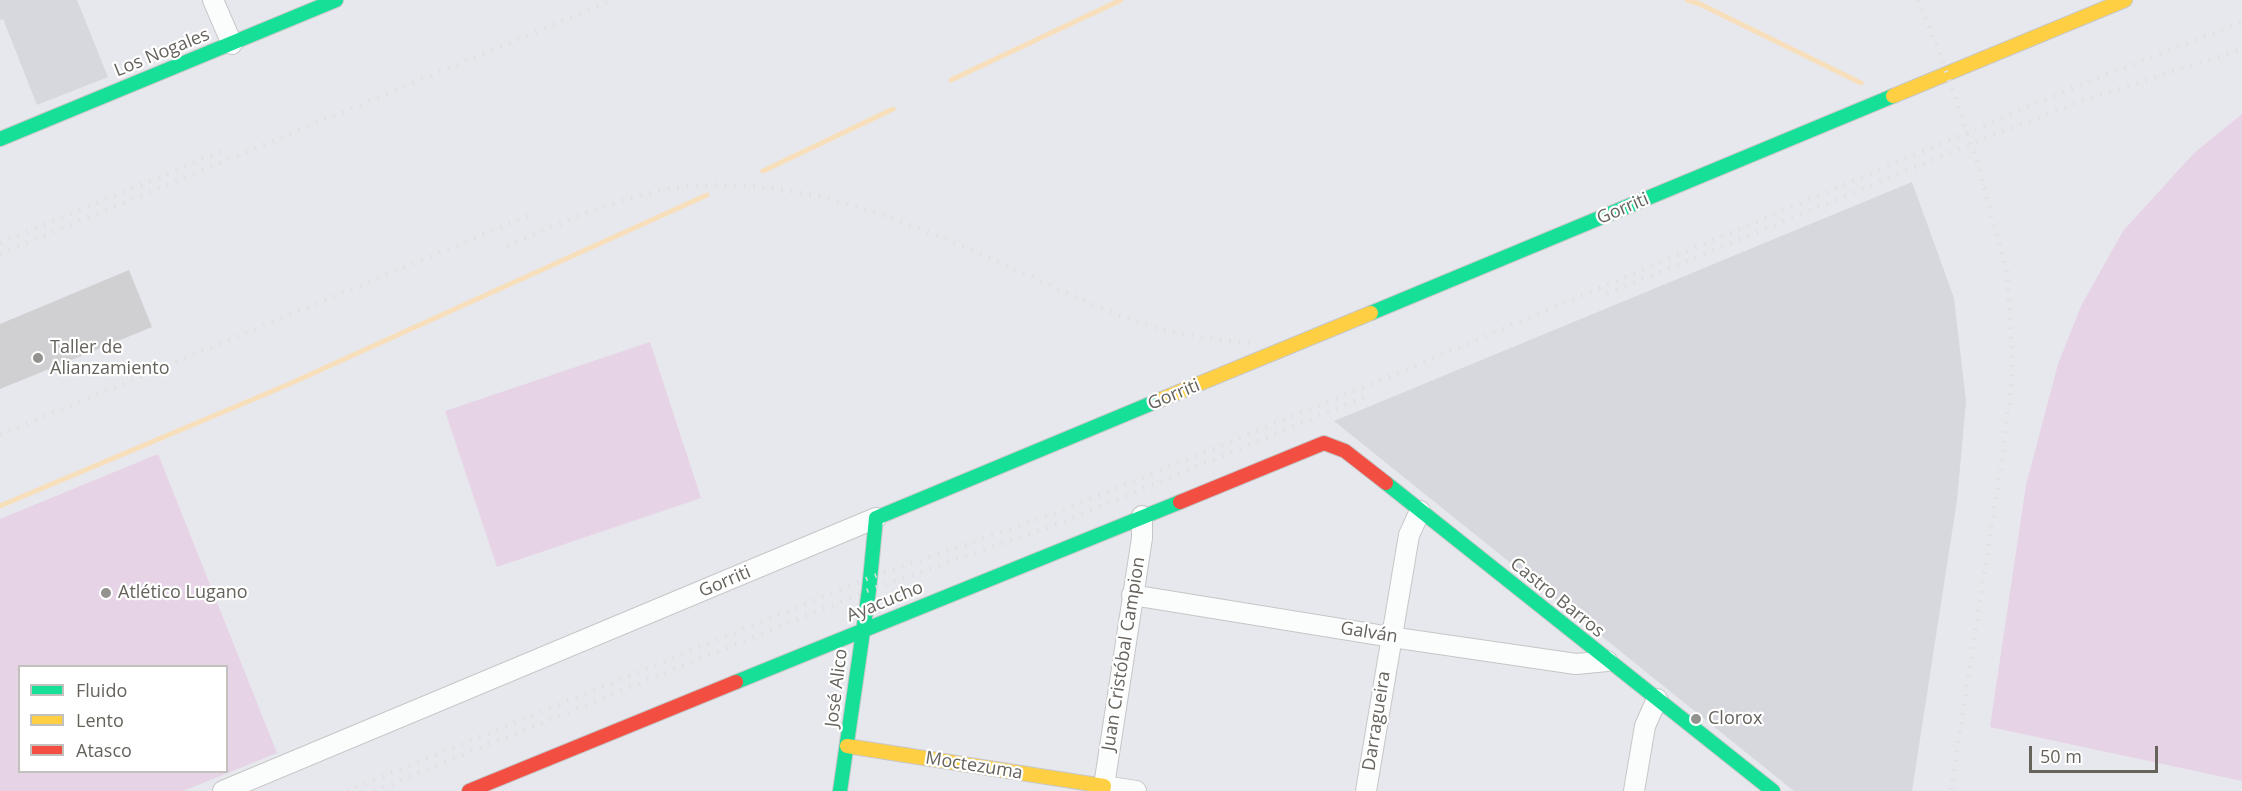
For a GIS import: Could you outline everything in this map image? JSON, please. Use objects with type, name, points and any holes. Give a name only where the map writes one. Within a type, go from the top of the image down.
[{"type":"street","points":[[213,0],[232,44]]},
{"type":"street","name":"Los Nogales","points":[[0,139],[336,0]]},
{"type":"street","name":"Gorriti","points":[[223,791],[2125,0]]},
{"type":"street","name":"Castro Barros","points":[[1315,445],[1324,443],[1345,451],[1773,791]]},
{"type":"street","name":"Ayacucho","points":[[469,791],[1315,445]]},
{"type":"street","name":"Darragueira","points":[[1366,791],[1409,535],[1420,511]]},
{"type":"street","name":"Juan Cristóbal Campion","points":[[1104,789],[1142,538],[1142,516]]},
{"type":"street","name":"José Alico","points":[[840,791],[876,518]]},
{"type":"street","name":"Galván","points":[[1132,595],[1576,664],[1607,661]]},
{"type":"street","points":[[1634,791],[1645,726],[1657,699]]},
{"type":"street","name":"Moctezuma","points":[[847,746],[1104,789],[1136,791]]},
{"type":"shaded area","points":[[0,0],[77,0],[108,77],[37,105],[3,19],[0,20]]},
{"type":"shaded area","points":[[2242,114],[2242,781],[1990,727],[2026,485],[2058,364],[2081,306],[2123,231],[2194,153]]},
{"type":"shaded area","points":[[1912,182],[1954,298],[1966,402],[1957,500],[1912,791],[1794,791],[1334,421]]},
{"type":"shaded area","points":[[650,342],[701,498],[497,567],[445,411]]},
{"type":"shaded area","name":"Atlético Lugano","points":[[158,454],[277,753],[228,773],[228,665],[18,665],[18,773],[228,773],[183,791],[0,791],[0,519]]},
{"type":"building","name":"Taller de Alianzamiento","points":[[129,270],[152,327],[0,389],[0,324]]},
{"type":"waterway","points":[[951,80],[1121,0]]},
{"type":"waterway","points":[[1687,0],[1700,4],[1861,83]]},
{"type":"waterway","points":[[763,171],[893,109]]},
{"type":"waterway","points":[[0,506],[287,385],[707,195]]},
{"type":"railway","points":[[0,254],[613,0]]},
{"type":"railway","points":[[1918,0],[1941,57],[1976,159],[2007,271],[2013,371],[1951,791]]},
{"type":"railway","points":[[347,791],[869,578],[1056,513],[1408,369],[2080,85],[2242,22]]},
{"type":"railway","points":[[1607,294],[1998,133],[2079,102],[2242,49]]},
{"type":"railway","points":[[0,243],[225,150]]},
{"type":"railway","points":[[507,246],[593,210],[637,196],[683,187],[727,185],[771,188],[815,196],[900,221],[982,254],[1090,303],[1160,329],[1250,343]]},
{"type":"railway","points":[[0,435],[535,213]]},
{"type":"railway","points":[[374,791],[869,590],[1060,523],[1367,396]]},
{"type":"traffic: fast","points":[[0,139],[336,0]]},
{"type":"traffic: fast","points":[[1371,313],[1893,96]]},
{"type":"traffic: fast","points":[[840,791],[869,590],[876,518],[1162,399]]},
{"type":"traffic: fast","points":[[1386,483],[1773,791]]},
{"type":"traffic: fast","points":[[736,682],[1180,502]]},
{"type":"traffic: slow","points":[[1893,96],[2125,0]]},
{"type":"traffic: slow","points":[[1162,399],[1371,313]]},
{"type":"traffic: slow","points":[[847,746],[1104,786],[1103,791]]},
{"type":"traffic: jam","points":[[1180,502],[1324,443],[1345,451],[1386,483]]},
{"type":"traffic: jam","points":[[469,791],[736,682]]},
{"type":"place","name":"Taller de Alianzamiento","points":[[38,358]]},
{"type":"place","name":"Atlético Lugano","points":[[106,593]]},
{"type":"place","name":"Clorox","points":[[1696,719]]}]
